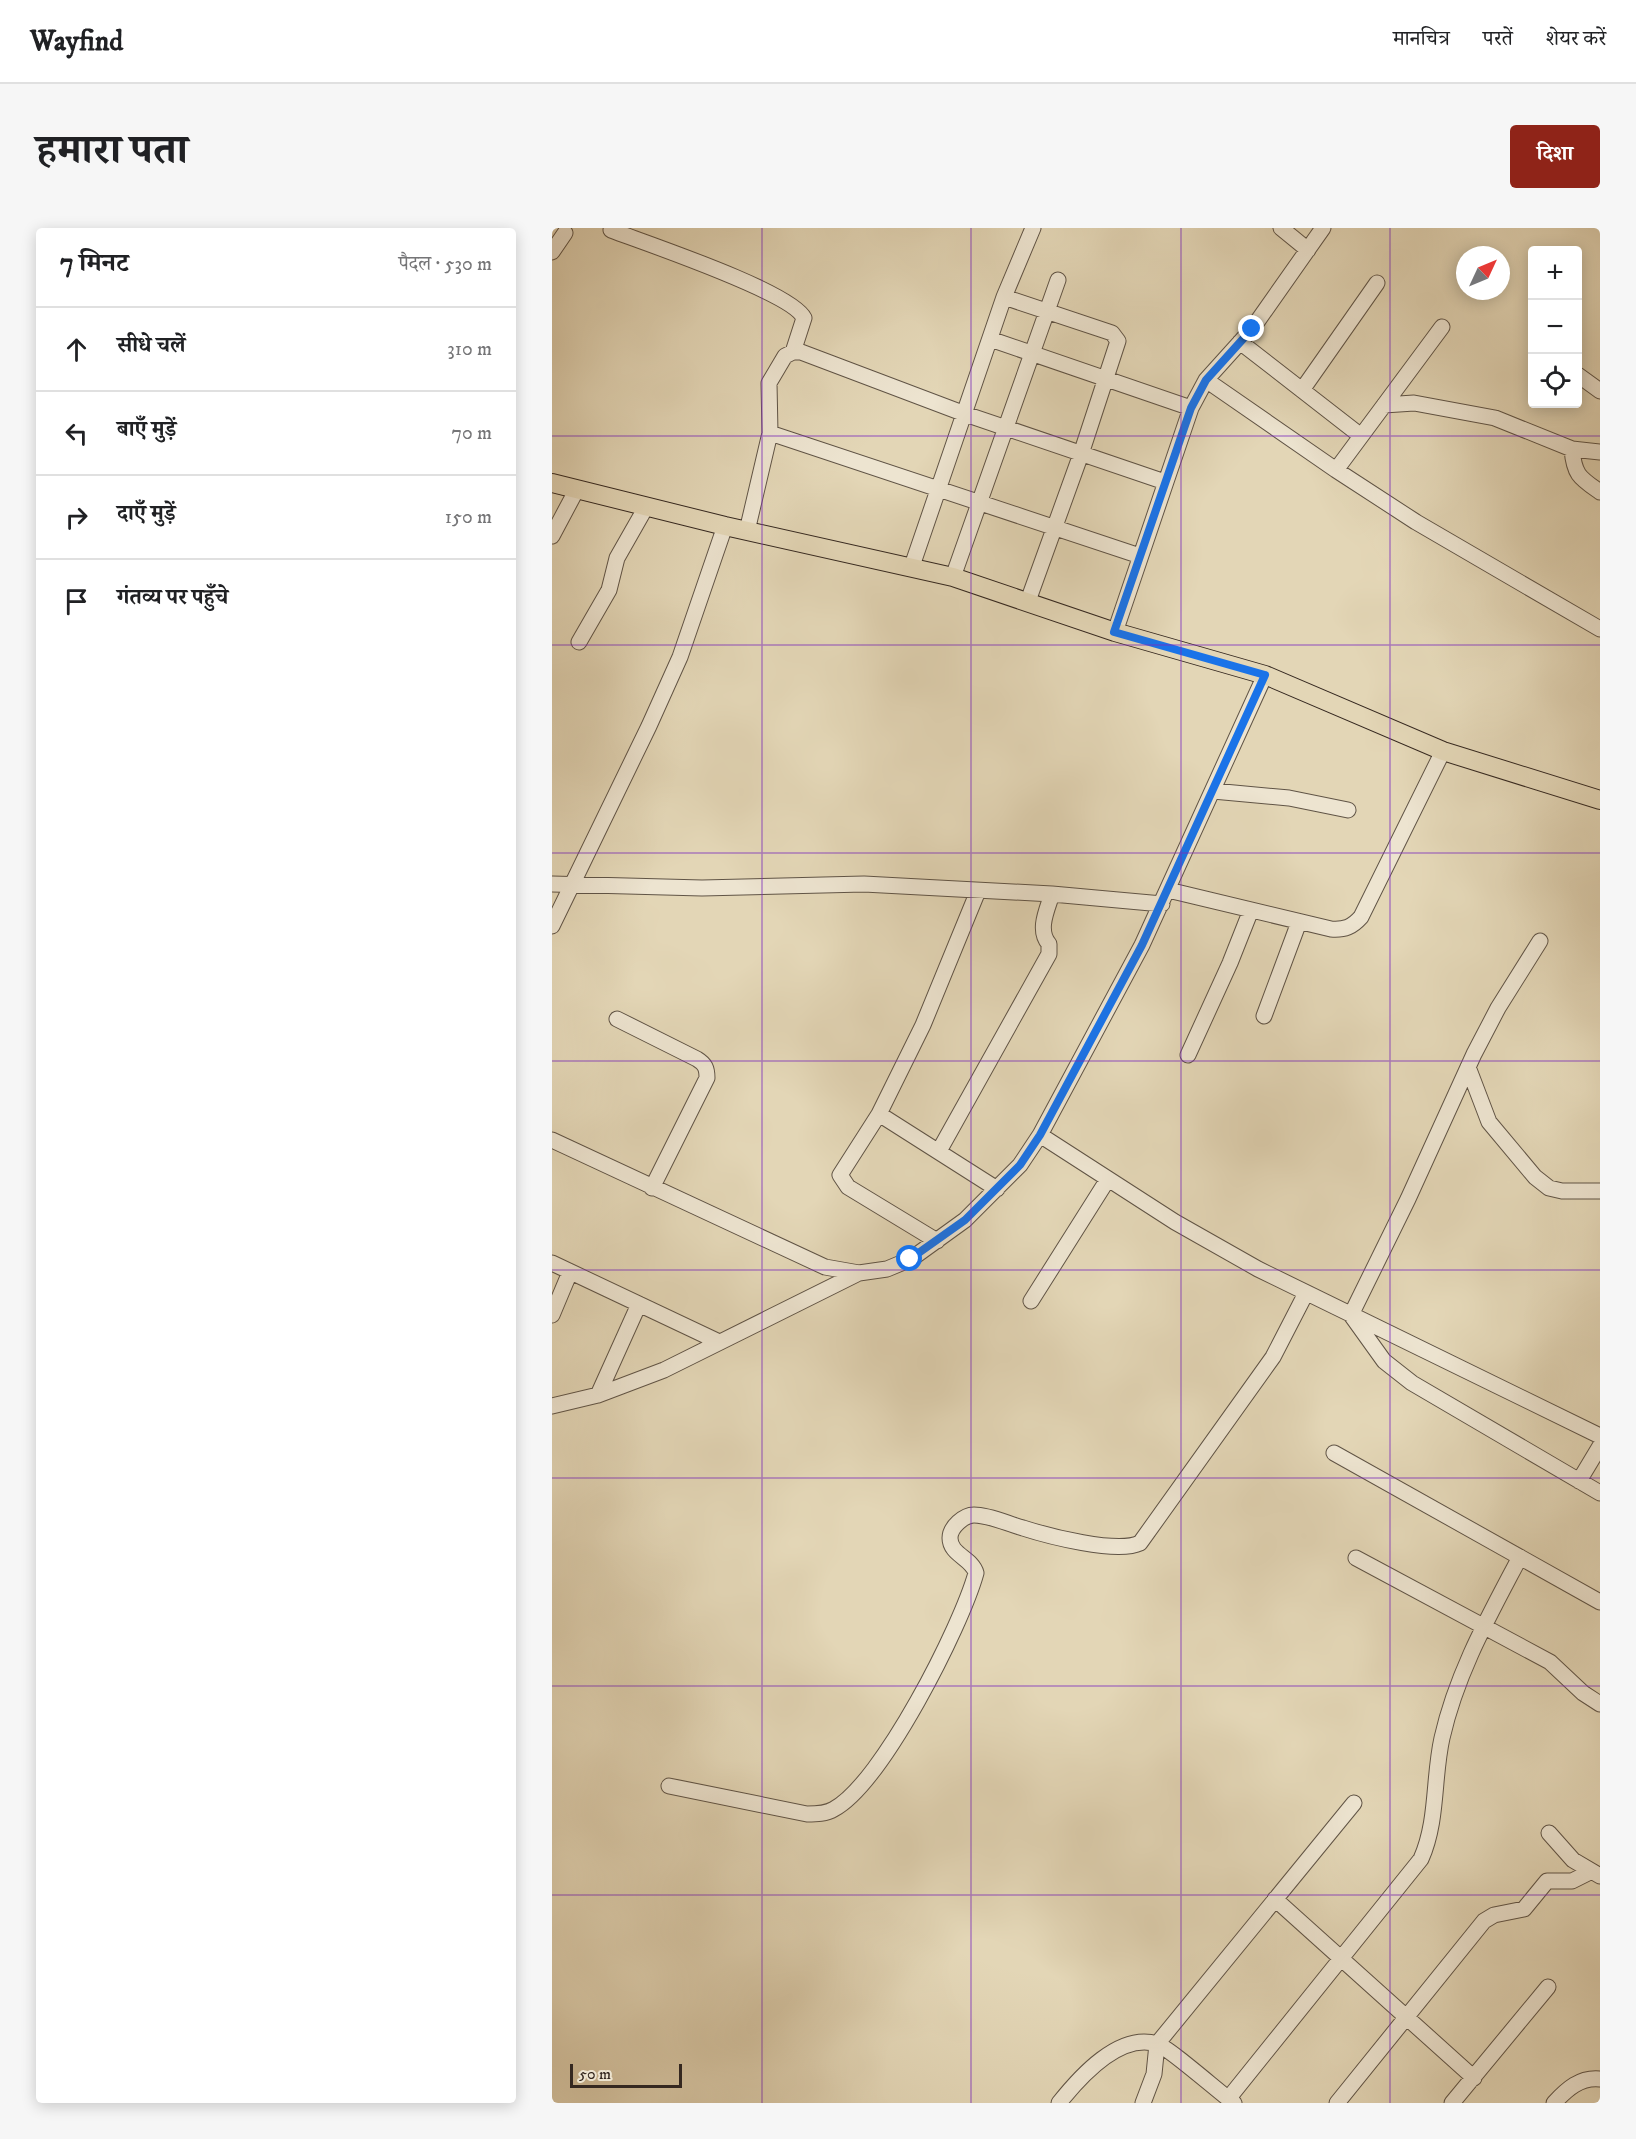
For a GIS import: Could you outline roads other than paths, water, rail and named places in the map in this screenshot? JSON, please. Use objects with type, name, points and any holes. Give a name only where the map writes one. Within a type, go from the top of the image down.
[{"type":"main road","points":[[552,483],[725,526],[912,566],[952,577],[1114,632],[1265,675],[1443,751],[1600,800]]},
{"type":"street","points":[[912,566],[937,487],[966,414],[1004,297],[1033,228]]},
{"type":"street","points":[[1281,228],[1308,250]]},
{"type":"street","points":[[1114,632],[1191,408],[1206,380],[1274,301],[1323,228]]},
{"type":"street","points":[[611,230],[744,282],[794,306],[804,318],[793,352],[779,363],[769,383],[770,433],[747,531]]},
{"type":"street","points":[[552,252],[565,233]]},
{"type":"street","points":[[952,577],[1058,280]]},
{"type":"street","points":[[1302,390],[1377,283]]},
{"type":"street","points":[[1004,297],[1117,336],[1117,348],[1028,601]]},
{"type":"street","points":[[1336,470],[1442,327]]},
{"type":"street","points":[[990,339],[1191,408]]},
{"type":"street","points":[[1240,342],[1361,436]]},
{"type":"street","points":[[793,352],[801,352],[966,414],[1165,482]]},
{"type":"street","points":[[1582,378],[1600,391]]},
{"type":"street","points":[[1206,380],[1416,522],[1600,629]]},
{"type":"street","points":[[1384,405],[1414,403],[1495,418],[1572,449],[1600,452]]},
{"type":"street","points":[[770,433],[1140,556]]},
{"type":"street","points":[[1572,449],[1574,470],[1580,478],[1600,492]]},
{"type":"street","points":[[552,536],[577,489]]},
{"type":"street","points":[[579,642],[609,590],[617,558],[646,507]]},
{"type":"street","points":[[552,926],[680,657],[725,526]]},
{"type":"street","points":[[552,1140],[825,1267],[859,1273],[887,1269],[910,1259],[965,1220],[1020,1165],[1040,1135],[1165,897],[1265,675]]},
{"type":"street","points":[[552,884],[702,888],[864,884],[978,891],[1165,897],[1251,910],[1343,930],[1353,926],[1361,917],[1443,751]]},
{"type":"street","points":[[1213,791],[1288,798],[1348,810]]},
{"type":"street","points":[[937,1241],[848,1187],[842,1180],[842,1168],[879,1114],[941,984],[978,891]]},
{"type":"street","points":[[939,1151],[1049,954],[1049,944],[1044,937],[1043,928],[1052,894]]},
{"type":"street","points":[[1188,1055],[1230,963],[1251,910]]},
{"type":"street","points":[[1264,1016],[1299,922]]},
{"type":"street","points":[[1351,1315],[1408,1199],[1468,1067],[1498,1008],[1540,941]]},
{"type":"street","points":[[617,1019],[697,1059],[704,1063],[707,1070],[706,1078],[652,1188]]},
{"type":"street","points":[[1468,1067],[1489,1122],[1535,1177],[1549,1188],[1562,1191],[1600,1191]]},
{"type":"street","points":[[879,1114],[997,1189]]},
{"type":"street","points":[[1040,1135],[1185,1228],[1306,1293],[1600,1436]]},
{"type":"street","points":[[1031,1301],[1108,1179]]},
{"type":"street","points":[[552,1263],[717,1341]]},
{"type":"street","points":[[552,1315],[570,1272]]},
{"type":"street","points":[[552,1406],[598,1395],[664,1370],[717,1341],[761,1323],[859,1273]]},
{"type":"street","points":[[669,1786],[807,1814],[833,1810],[860,1784],[893,1738],[925,1689],[963,1612],[976,1573],[975,1568],[958,1554],[949,1540],[951,1532],[960,1521],[968,1515],[976,1515],[1048,1535],[1122,1548],[1140,1543],[1273,1357],[1306,1293]]},
{"type":"street","points":[[598,1395],[639,1304]]},
{"type":"street","points":[[1351,1315],[1384,1361],[1412,1383],[1600,1493]]},
{"type":"street","points":[[1579,1481],[1600,1446]]},
{"type":"street","points":[[1334,1453],[1600,1602]]},
{"type":"street","points":[[1059,2103],[1094,2063],[1115,2051],[1136,2044],[1157,2044],[1231,2101],[1421,1859],[1429,1842],[1442,1738],[1455,1692],[1484,1627],[1520,1557]]},
{"type":"street","points":[[1356,1558],[1550,1662],[1583,1693],[1600,1704]]},
{"type":"street","points":[[1143,2103],[1154,2074],[1157,2044],[1354,1803]]},
{"type":"street","points":[[1549,1833],[1573,1860],[1595,1874]]},
{"type":"street","points":[[1337,2103],[1484,1921],[1494,1914],[1524,1909],[1547,1881],[1572,1881],[1595,1874]]},
{"type":"street","points":[[1275,1899],[1474,2078]]},
{"type":"street","points":[[1452,2103],[1548,1987]]},
{"type":"street","points":[[1554,2103],[1569,2088],[1582,2080],[1600,2079]]}]
